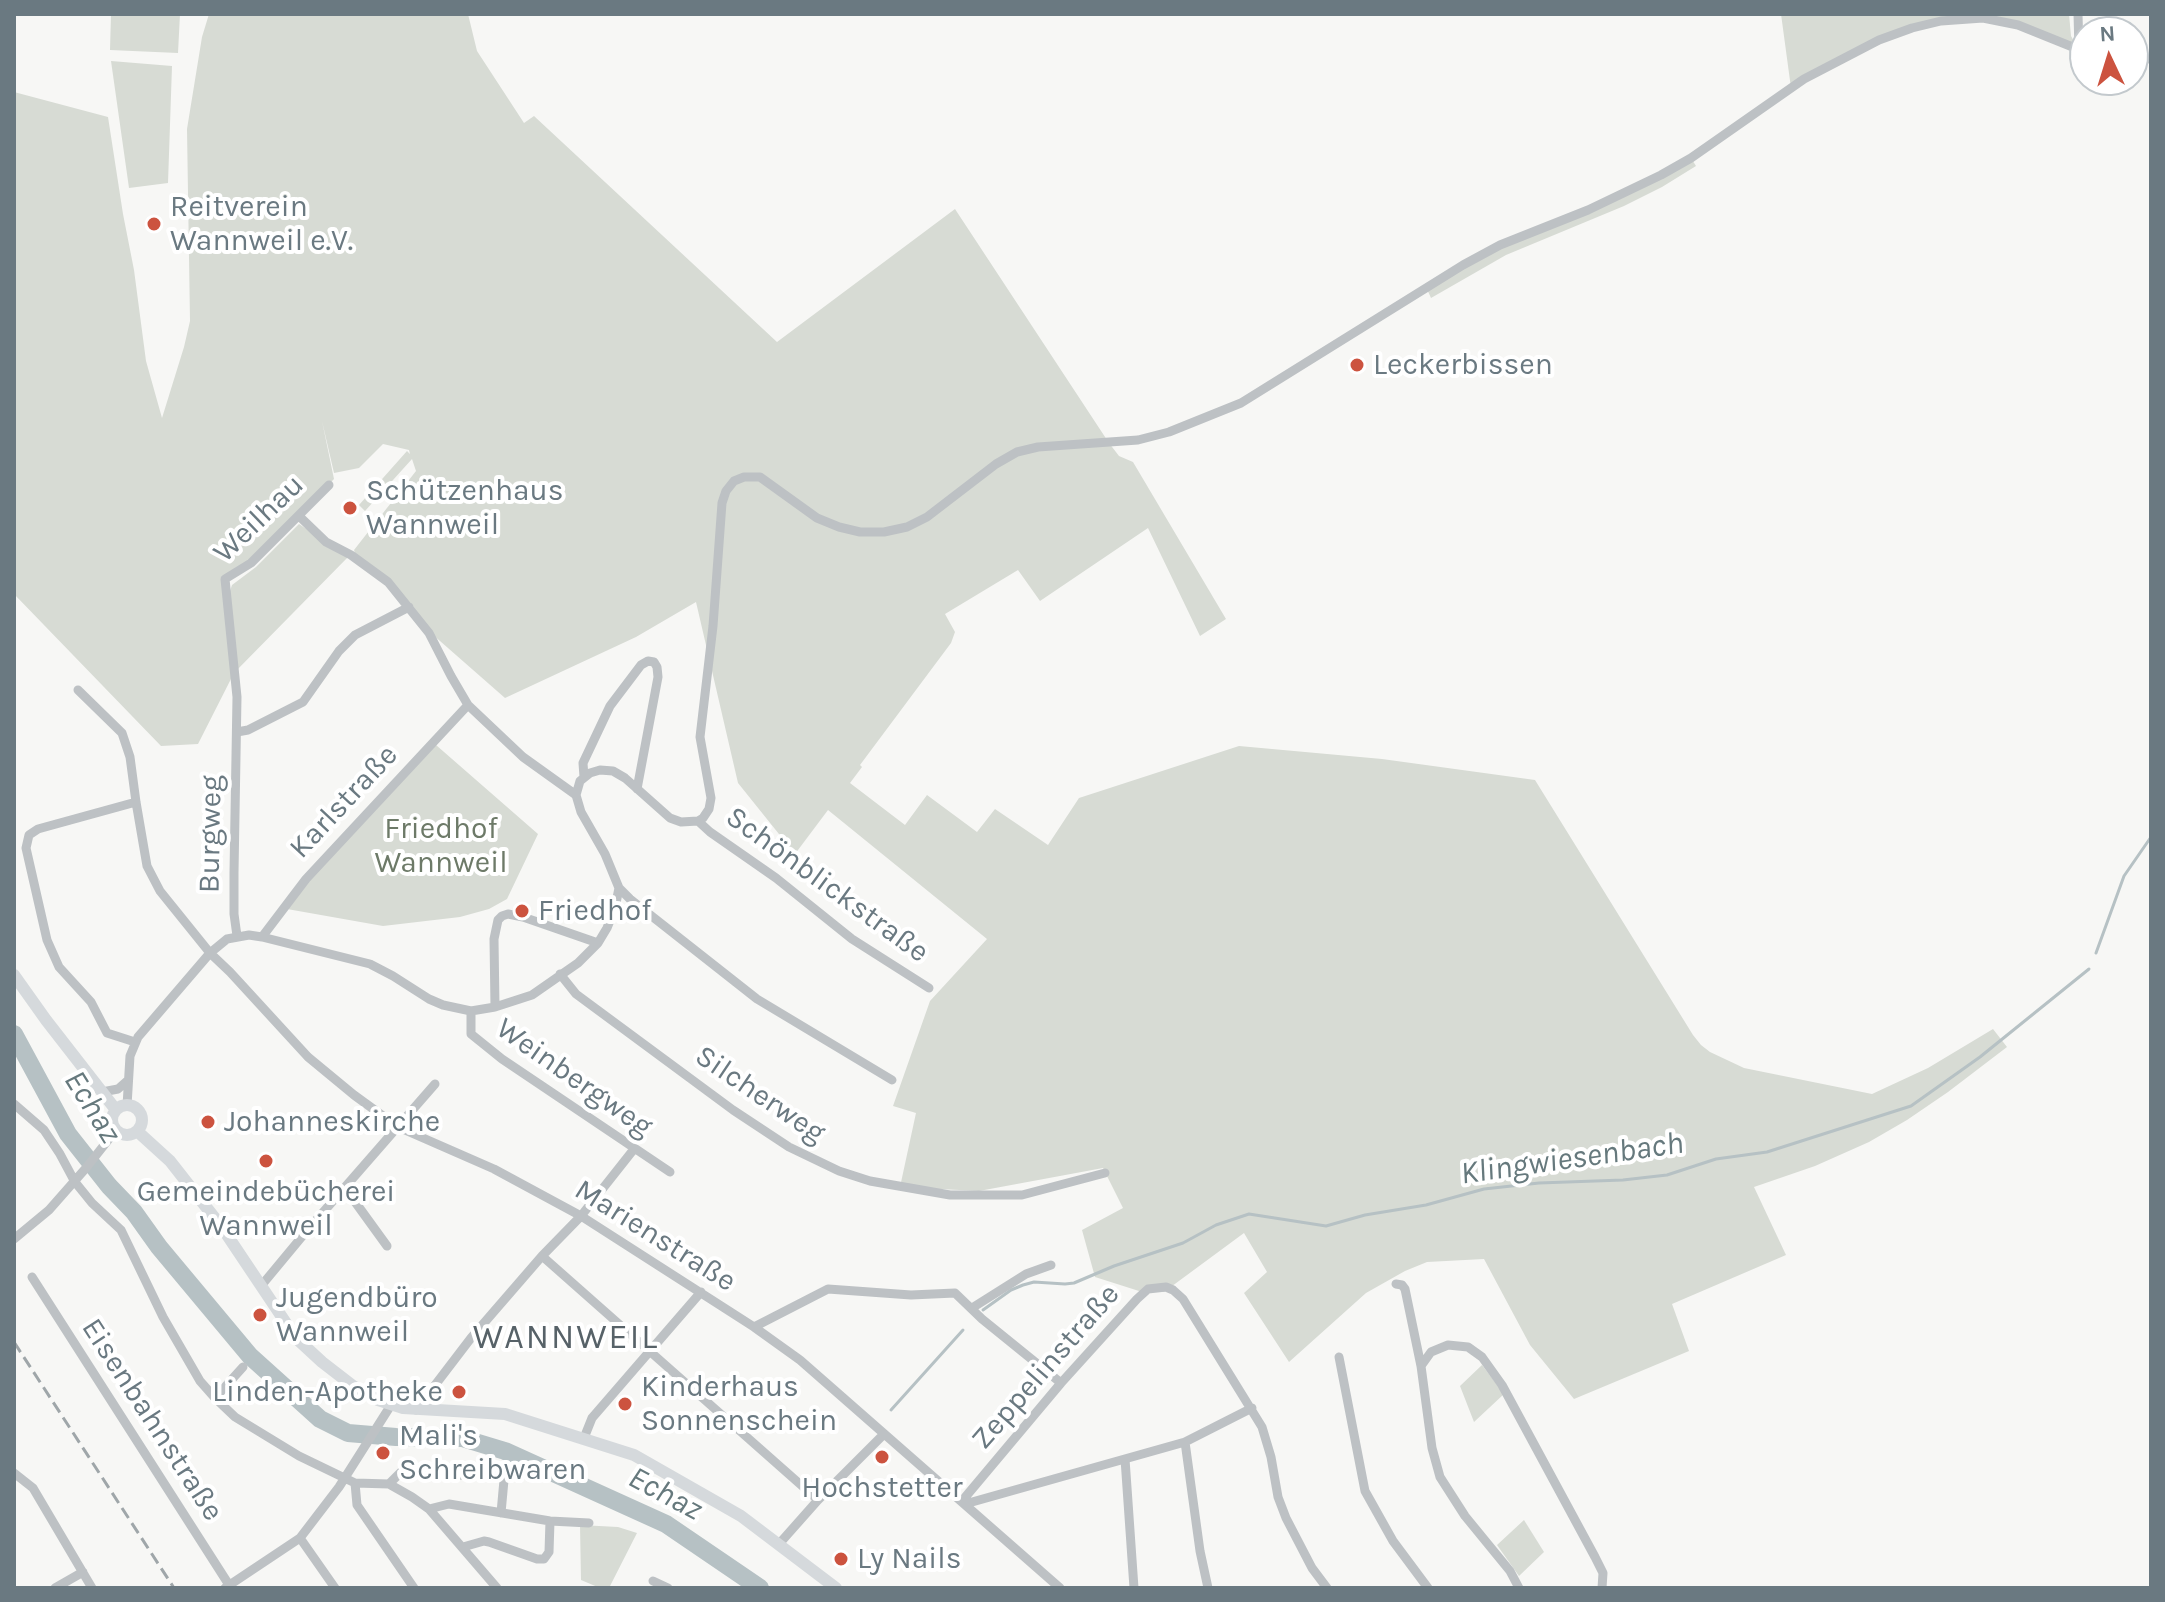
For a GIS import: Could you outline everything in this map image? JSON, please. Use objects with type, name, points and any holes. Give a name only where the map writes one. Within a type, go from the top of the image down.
[{"type":"main road","points":[[14,975],[102,1092],[122,1108],[135,1108],[141,1115],[142,1123],[133,1134],[124,1135],[116,1130],[112,1122],[122,1108]]},
{"type":"main road","points":[[137,1131],[170,1161],[221,1226],[291,1331],[307,1349],[353,1386],[391,1405],[416,1410],[505,1414],[634,1455],[741,1516],[836,1588]]},
{"type":"street","points":[[892,1080],[757,999],[630,899],[619,888],[605,854],[581,812],[576,795],[584,777],[600,770],[613,771],[670,818],[681,822],[698,821],[709,809],[711,798],[700,737],[713,626],[722,503],[734,481],[744,477],[760,477],[817,518],[839,527],[860,532],[884,532],[907,527],[927,517],[996,464],[1017,452],[1038,447],[1138,440],[1169,432],[1241,403],[1425,287],[1500,245],[1588,210],[1661,175],[1715,142],[1804,79],[1860,48],[1919,26],[1953,19],[1983,18],[2018,25],[2069,46]]},
{"type":"street","name":"Weilhau","points":[[237,732],[237,697],[225,579],[251,563],[329,485]]},
{"type":"street","points":[[299,516],[326,542],[351,555],[388,582],[429,633],[468,705],[523,757],[576,795]]},
{"type":"street","points":[[237,732],[248,730],[303,702],[339,651],[355,635],[409,607]]},
{"type":"street","points":[[584,777],[583,763],[610,706],[641,665],[654,662],[658,677],[637,789]]},
{"type":"street","name":"Marienstraße","points":[[78,690],[122,733],[130,757],[147,866],[160,891],[210,953],[308,1057],[398,1127],[494,1169],[581,1216],[754,1327],[800,1360],[1060,1588]]},
{"type":"street","name":"Karlstraße","points":[[262,937],[306,879],[468,705]]},
{"type":"street","name":"Burgweg","points":[[237,732],[234,914],[237,936]]},
{"type":"street","points":[[135,1042],[107,1033],[91,1002],[59,967],[47,940],[26,848],[29,835],[38,829],[136,802]]},
{"type":"street","name":"Schönblickstraße","points":[[698,821],[852,939],[929,988]]},
{"type":"street","points":[[122,1108],[135,1042],[150,1020],[210,953],[227,939],[237,936],[262,937],[370,964],[429,999],[471,1011],[532,995],[578,963],[598,943],[611,918],[619,888]]},
{"type":"street","points":[[495,1007],[494,939],[498,920],[502,916],[523,917],[598,943]]},
{"type":"street","name":"Silcherweg","points":[[560,974],[576,994],[733,1110],[789,1147],[839,1171],[870,1181],[950,1195],[1022,1195],[1105,1173]]},
{"type":"street","name":"Weinbergweg","points":[[471,1011],[471,1034],[502,1059],[670,1172]]},
{"type":"street","points":[[102,1092],[118,1089],[127,1081]]},
{"type":"street","points":[[261,1286],[435,1084]]},
{"type":"street","points":[[14,1104],[44,1130],[75,1182],[121,1230],[163,1317],[200,1381],[215,1398],[235,1417],[299,1456],[355,1483],[389,1484],[429,1509],[497,1588]]},
{"type":"street","points":[[14,1239],[49,1210],[116,1130]]},
{"type":"street","points":[[416,1410],[471,1338],[581,1216],[634,1149]]},
{"type":"street","points":[[345,1188],[387,1246]]},
{"type":"street","points":[[542,1256],[818,1500]]},
{"type":"street","points":[[972,1308],[1026,1274],[1051,1265]]},
{"type":"street","name":"Eisenbahnstraße","points":[[32,1277],[228,1587]]},
{"type":"street","points":[[1396,1284],[1405,1289],[1421,1366],[1432,1448],[1440,1477],[1465,1516],[1510,1571],[1519,1588]]},
{"type":"street","name":"Zeppelinstraße","points":[[964,1502],[1061,1383],[1137,1299],[1148,1289],[1166,1287],[1183,1299],[1252,1408],[1262,1427],[1286,1518],[1312,1568],[1327,1588]]},
{"type":"street","points":[[754,1327],[828,1289],[911,1295],[955,1293],[1061,1383]]},
{"type":"street","points":[[584,1438],[592,1418],[701,1292]]},
{"type":"street","points":[[1421,1366],[1431,1352],[1448,1345],[1468,1347],[1482,1357],[1502,1385],[1595,1557],[1603,1573],[1602,1588]]},
{"type":"street","points":[[1339,1357],[1365,1491],[1393,1541],[1428,1588]]},
{"type":"street","points":[[215,1398],[243,1367]]},
{"type":"street","points":[[228,1587],[300,1538],[345,1478],[391,1405]]},
{"type":"street","points":[[964,1502],[1185,1442],[1252,1408]]},
{"type":"street","points":[[779,1544],[884,1434]]},
{"type":"street","points":[[1185,1442],[1208,1588]]},
{"type":"street","points":[[1125,1459],[1134,1588]]},
{"type":"street","points":[[389,1484],[404,1469],[453,1476],[502,1477],[501,1513]]},
{"type":"street","points":[[14,1473],[33,1488],[92,1588]]},
{"type":"street","points":[[355,1483],[357,1505],[414,1588]]},
{"type":"street","points":[[429,1509],[449,1504],[550,1521],[589,1523]]},
{"type":"street","points":[[463,1547],[484,1541],[544,1559],[549,1552],[550,1521]]},
{"type":"street","points":[[300,1538],[335,1588]]},
{"type":"street","points":[[55,1588],[83,1572]]},
{"type":"street","points":[[653,1581],[668,1588]]},
{"type":"green space","points":[[111,14],[180,14],[178,53],[110,50]]},
{"type":"green space","points":[[209,14],[468,14],[477,51],[524,123],[534,116],[777,342],[955,209],[1109,443],[1119,456],[1133,462],[1226,619],[1200,636],[1148,528],[1040,601],[1018,570],[945,614],[955,632],[951,643],[860,765],[862,767],[850,783],[905,825],[927,795],[977,832],[995,809],[1048,845],[1079,798],[1239,746],[1382,759],[1535,780],[1693,1035],[1710,1052],[1744,1068],[1872,1094],[1928,1068],[1993,1029],[2007,1047],[1948,1092],[1869,1142],[1815,1166],[1754,1187],[1786,1255],[1672,1304],[1689,1351],[1574,1399],[1530,1345],[1484,1259],[1427,1262],[1405,1271],[1366,1293],[1289,1362],[1244,1293],[1267,1272],[1244,1233],[1164,1292],[1156,1289],[1139,1291],[1095,1277],[1082,1230],[1123,1208],[1103,1168],[979,1191],[900,1187],[916,1113],[893,1106],[930,1001],[987,939],[828,810],[795,854],[738,783],[696,602],[636,637],[505,698],[432,634],[410,606],[357,559],[354,550],[416,471],[412,459],[365,511],[359,505],[407,451],[410,454],[409,450],[383,444],[359,468],[334,473],[322,421],[334,479],[253,561],[224,580],[230,591],[232,585],[256,567],[299,524],[350,555],[234,673],[198,744],[161,746],[14,594],[14,92],[108,117],[146,361],[162,418],[190,321],[187,129],[202,37]]},
{"type":"green space","points":[[1781,14],[2069,14],[2069,46],[2028,29],[1983,18],[1912,28],[1791,88]]},
{"type":"green space","points":[[111,61],[172,66],[168,183],[129,188]]},
{"type":"green space","points":[[1691,158],[1696,166],[1662,187],[1506,255],[1431,298],[1426,287],[1463,265]]},
{"type":"green space","name":"Friedhof Wannweil","points":[[436,745],[538,834],[507,899],[489,909],[460,917],[383,926],[287,909],[302,887]]},
{"type":"green space","points":[[1482,1365],[1504,1394],[1474,1422],[1460,1386]]},
{"type":"green space","points":[[1524,1520],[1544,1552],[1519,1576],[1497,1545]]},
{"type":"green space","points":[[580,1525],[618,1527],[637,1533],[609,1588],[600,1588],[581,1580]]},
{"type":"waterway","points":[[2096,953],[2124,876],[2151,837]]},
{"type":"waterway","name":"Klingwiesenbach","points":[[983,1310],[1023,1285],[1034,1282],[1074,1283],[1183,1243],[1216,1225],[1249,1214],[1326,1226],[1484,1189],[1667,1175],[1716,1159],[1767,1152],[1911,1106],[1980,1057],[2089,969]]},
{"type":"waterway","name":"Echaz","points":[[14,1034],[68,1134],[109,1186],[134,1212],[159,1247],[250,1356],[320,1419],[348,1433],[462,1438],[505,1451],[666,1524],[760,1588]]},
{"type":"waterway","points":[[891,1410],[963,1330]]},
{"type":"railway","points":[[14,1342],[174,1588]]},
{"type":"place","name":"Reitverein Wannweil e.V.","points":[[154,224]]},
{"type":"place","name":"Leckerbissen","points":[[1357,365]]},
{"type":"place","name":"Schützenhaus Wannweil","points":[[350,508]]},
{"type":"place","name":"Friedhof","points":[[522,911]]},
{"type":"place","name":"Johanneskirche","points":[[208,1122]]},
{"type":"place","name":"Gemeindebücherei Wannweil","points":[[266,1161]]},
{"type":"place","name":"Jugendbüro Wannweil","points":[[260,1315]]},
{"type":"place","name":"Linden-Apotheke","points":[[459,1392]]},
{"type":"place","name":"Kinderhaus Sonnenschein","points":[[625,1404]]},
{"type":"place","name":"Mali's Schreibwaren","points":[[383,1453]]},
{"type":"place","name":"Hochstetter","points":[[882,1457]]},
{"type":"place","name":"Ly Nails","points":[[841,1559]]},
{"type":"district","name":"WANNWEIL","points":[[566,1338]]}]
